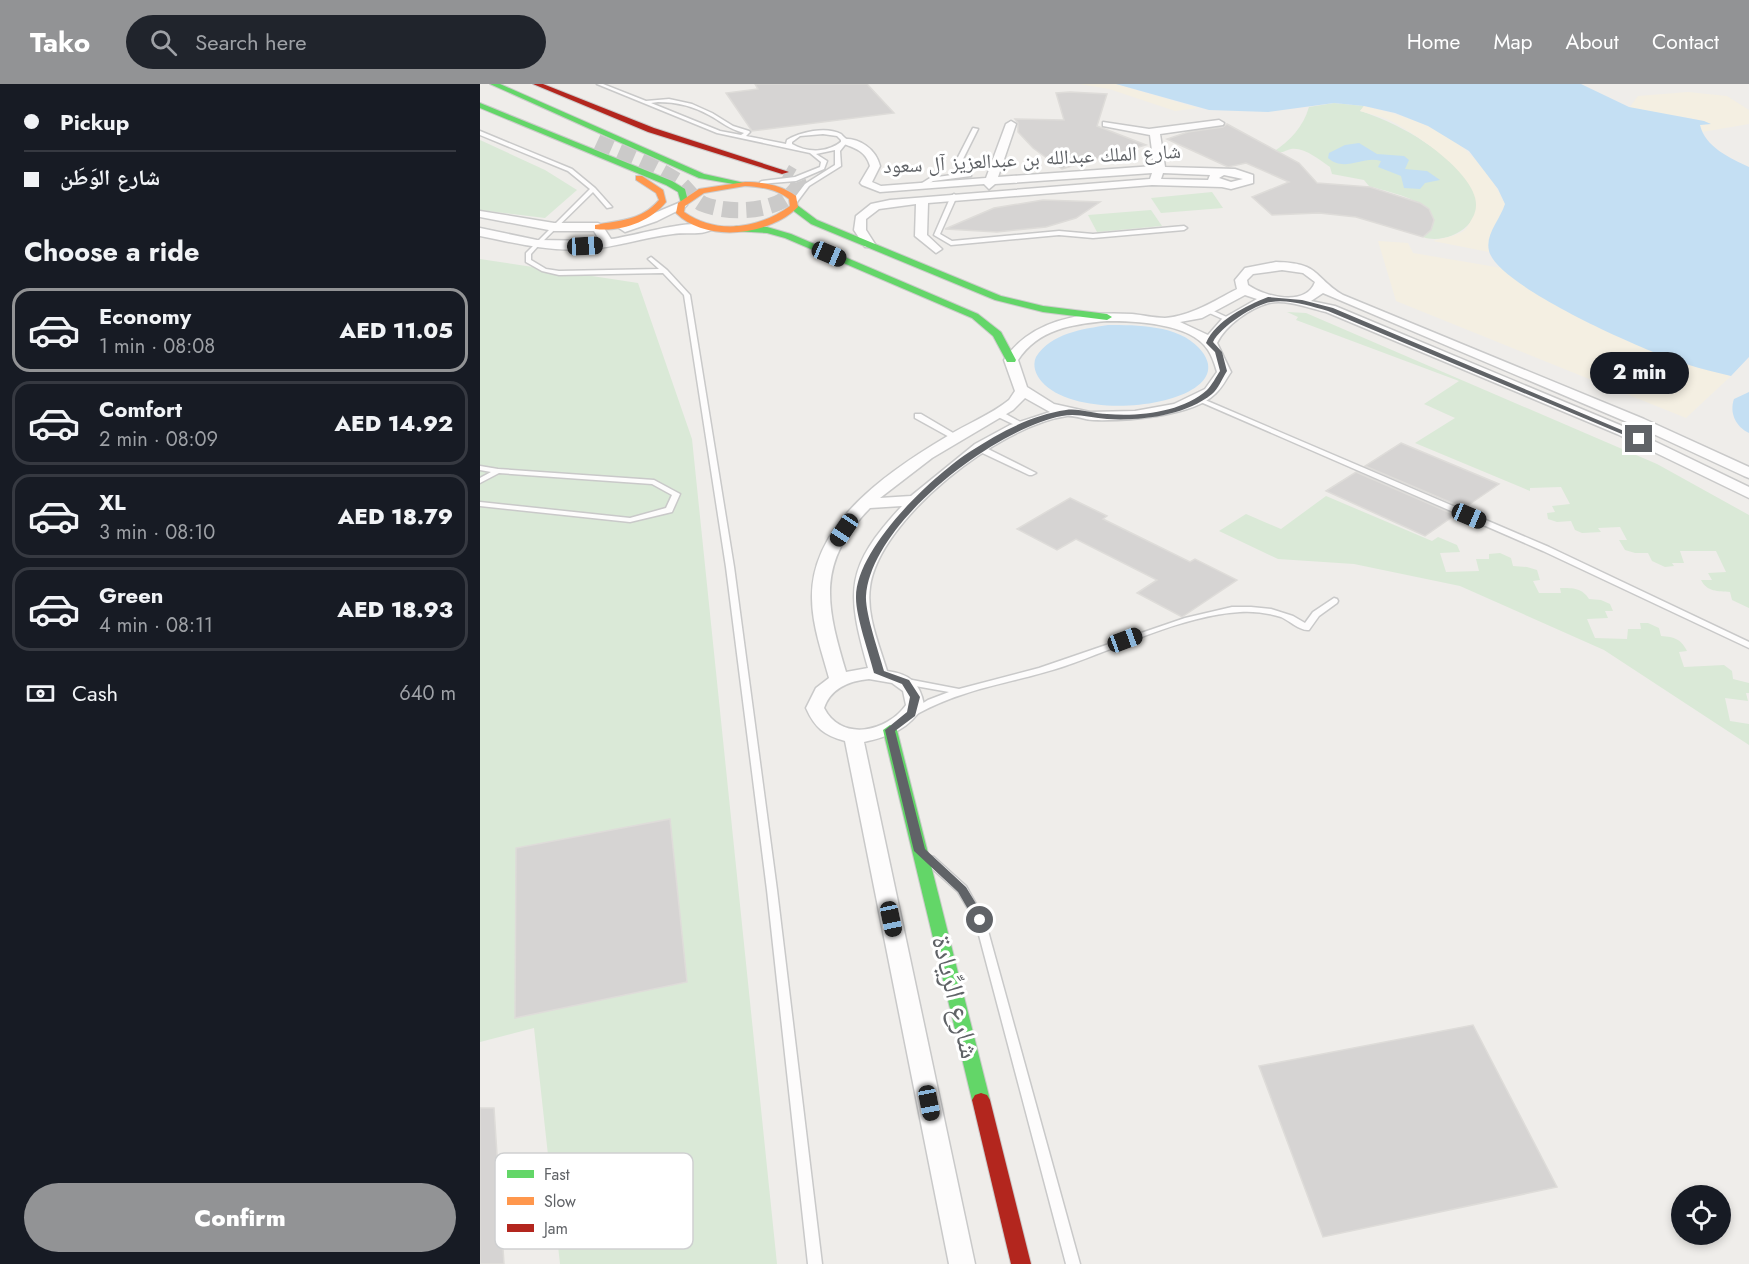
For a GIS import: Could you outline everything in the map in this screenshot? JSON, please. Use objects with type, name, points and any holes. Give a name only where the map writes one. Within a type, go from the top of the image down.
[{"type":"street","points":[[480,232],[537,244],[608,244],[673,230],[708,228],[767,230],[788,236],[978,317],[995,330],[1006,346],[1014,380],[1022,390],[1042,403],[1069,412],[1128,417],[1167,411],[1198,399],[1211,391],[1223,371],[1218,352],[1197,334],[1162,322],[1043,309],[1011,302],[808,219],[785,191],[702,176],[494,84]]},
{"type":"street","points":[[537,84],[651,130],[785,172]]},
{"type":"street","points":[[480,94],[597,142]]},
{"type":"street","points":[[480,105],[677,187],[682,191],[683,203],[680,213],[686,220],[708,228]]},
{"type":"street","points":[[1107,124],[1138,132],[1155,132],[1219,123]]},
{"type":"street","points":[[1011,124],[993,179],[989,183],[990,187],[1007,194],[1111,197],[1145,186],[1176,190]]},
{"type":"street","points":[[1145,186],[1160,168],[1155,132]]},
{"type":"street","name":"شارع الملك عبدالله بن عبدالعزيز آل سعود","points":[[842,143],[872,154],[875,169],[866,179],[866,183],[871,187],[891,189],[993,179],[1160,168],[1229,172],[1246,175],[1249,181],[1237,186],[1220,184],[1145,186]]},
{"type":"street","points":[[599,229],[634,221],[659,207],[662,195],[641,180],[637,172]]},
{"type":"street","points":[[1220,184],[1213,178],[1229,172]]},
{"type":"street","points":[[982,203],[1007,194],[1018,184],[1008,178]]},
{"type":"street","points":[[480,214],[554,226],[599,229],[632,227],[709,189],[748,184]]},
{"type":"street","name":"شارع الملك عبدالله بن عبدالعزيز آل سعود","points":[[869,244],[860,230],[860,218],[875,206],[954,196],[1007,194]]},
{"type":"street","points":[[922,199],[921,236],[936,249]]},
{"type":"street","points":[[737,229],[770,223],[786,215],[795,204]]},
{"type":"street","points":[[599,229],[608,244]]},
{"type":"street","points":[[1749,473],[1664,433],[1339,298],[1321,287],[1319,278],[1306,270],[1276,266],[1256,268],[1243,275],[1240,283],[1245,290],[1268,299],[1292,300],[1330,309],[1622,431],[1749,493]]},
{"type":"street","points":[[1292,300],[1312,296],[1321,287]]},
{"type":"street","points":[[1162,322],[1191,317],[1245,290]]},
{"type":"street","points":[[1210,343],[1216,331],[1229,320],[1268,299]]},
{"type":"street","points":[[1011,360],[1020,346],[1037,334],[1068,322],[1107,317]]},
{"type":"street","points":[[839,680],[821,610],[821,582],[833,546],[866,504],[901,473],[956,437],[999,414],[1014,402],[1022,390]]},
{"type":"street","points":[[879,673],[862,613],[862,584],[878,548],[918,501],[979,448],[1022,425],[1069,412]]},
{"type":"street","points":[[866,504],[918,501]]},
{"type":"street","points":[[879,673],[905,682],[915,697],[912,713],[890,730],[872,735],[853,735],[830,729],[817,716],[815,708],[822,692],[839,680],[858,674],[879,673]]},
{"type":"street","name":"شارع الرِّيادة","points":[[890,730],[1021,1264]]},
{"type":"street","name":"شارع الرِّيادة","points":[[853,735],[962,1264]]},
{"type":"lane","points":[[599,84],[614,88],[698,124],[749,139],[807,152],[820,158],[824,166],[796,179],[748,184]]},
{"type":"lane","points":[[614,88],[622,85]]},
{"type":"lane","points":[[647,102],[674,99],[717,117],[732,128],[747,132],[742,137]]},
{"type":"lane","points":[[682,116],[706,112]]},
{"type":"lane","points":[[698,124],[717,117]]},
{"type":"lane","points":[[921,186],[928,180],[965,175],[958,163],[975,129]]},
{"type":"lane","points":[[749,139],[829,132],[842,136],[842,143],[837,151],[838,166],[807,185],[795,204]]},
{"type":"lane","points":[[480,133],[570,170],[593,189],[609,207]]},
{"type":"lane","points":[[792,147],[789,141],[799,135]]},
{"type":"lane","points":[[807,152],[828,150],[842,143]]},
{"type":"lane","points":[[593,189],[537,244],[528,254],[528,261],[544,270],[559,273],[665,271]]},
{"type":"lane","points":[[954,196],[937,235],[951,243],[1059,233],[1093,236],[1185,228]]},
{"type":"lane","points":[[651,259],[687,295],[730,567],[772,890],[815,1264]]},
{"type":"lane","points":[[1207,310],[1229,320]]},
{"type":"lane","points":[[1198,399],[1546,549],[1749,645]]},
{"type":"lane","points":[[999,414],[1022,425]]},
{"type":"lane","points":[[918,416],[956,437]]},
{"type":"lane","points":[[979,448],[1032,473]]},
{"type":"lane","points":[[480,468],[654,482],[676,494],[669,510],[630,520],[480,504]]},
{"type":"lane","points":[[480,481],[498,471]]},
{"type":"lane","points":[[912,713],[958,690],[1036,672],[1155,629],[1235,610],[1281,614],[1298,621],[1306,628],[1316,614],[1334,601]]},
{"type":"lane","points":[[905,682],[958,690]]},
{"type":"lane","points":[[920,851],[962,890],[980,920],[1073,1264]]},
{"type":"green space","points":[[1334,103],[1364,106],[1360,111],[1408,132],[1441,154],[1467,180],[1475,194],[1477,205],[1470,223],[1463,230],[1443,238],[1423,237],[1431,226],[1432,217],[1427,209],[1417,202],[1369,186],[1364,180],[1332,174],[1330,167],[1301,150],[1273,152],[1296,132],[1309,107]]},
{"type":"green space","points":[[480,140],[545,170],[577,190],[545,218],[480,210]]},
{"type":"green space","points":[[1212,192],[1223,208],[1161,213],[1151,198]]},
{"type":"green space","points":[[1151,210],[1162,226],[1097,232],[1088,215]]},
{"type":"green space","points":[[480,259],[638,283],[692,439],[777,1264],[560,1264],[558,1249],[693,1249],[693,1153],[548,1153],[534,1028],[480,1042]]},
{"type":"green space","points":[[1287,312],[1306,313],[1657,464],[1749,515],[1749,608],[1732,600],[1730,592],[1710,589],[1703,584],[1701,580],[1712,580],[1708,573],[1726,572],[1716,551],[1680,551],[1684,563],[1672,563],[1674,566],[1665,567],[1652,561],[1648,553],[1625,550],[1619,540],[1627,540],[1620,527],[1598,528],[1601,532],[1582,533],[1575,530],[1571,521],[1557,522],[1548,519],[1547,513],[1555,512],[1552,506],[1570,504],[1561,487],[1530,488],[1530,491],[1415,443],[1455,418],[1424,404],[1459,381],[1296,320],[1298,317]]},
{"type":"green space","points":[[1326,496],[1432,541],[1438,537],[1457,545],[1460,552],[1440,553],[1446,572],[1479,571],[1476,559],[1489,559],[1489,554],[1500,553],[1511,558],[1513,566],[1537,570],[1540,580],[1533,581],[1539,593],[1561,593],[1560,588],[1573,589],[1580,591],[1589,599],[1601,600],[1610,604],[1613,611],[1605,611],[1608,618],[1587,619],[1595,638],[1627,639],[1628,629],[1641,629],[1640,623],[1648,623],[1659,628],[1661,636],[1680,641],[1687,651],[1679,652],[1684,667],[1724,665],[1732,671],[1733,679],[1749,683],[1749,693],[1746,693],[1748,701],[1725,698],[1730,721],[1749,724],[1749,745],[1604,650],[1460,586],[1354,564],[1278,559],[1219,531],[1246,514],[1281,529]]},
{"type":"sand","points":[[1079,84],[1116,84],[1198,108],[1175,111],[1109,89]]},
{"type":"sand","points":[[1688,92],[1727,96],[1749,110],[1749,124],[1702,132],[1700,125],[1709,124],[1695,119],[1629,108],[1638,96]]},
{"type":"sand","points":[[1364,106],[1430,127],[1465,149],[1480,164],[1505,204],[1490,237],[1489,252],[1433,241],[1457,234],[1466,228],[1474,215],[1476,202],[1471,188],[1448,160],[1391,121],[1360,111]]},
{"type":"sand","points":[[1378,241],[1408,243],[1413,253],[1502,268],[1554,304],[1630,342],[1685,364],[1731,376],[1686,418],[1396,301]]},
{"type":"water","points":[[1116,84],[1581,84],[1629,107],[1711,124],[1700,125],[1707,140],[1719,151],[1749,167],[1749,357],[1731,376],[1686,364],[1641,347],[1577,317],[1518,282],[1499,266],[1489,251],[1491,233],[1505,204],[1498,189],[1469,151],[1428,126],[1395,113],[1364,106],[1334,103],[1268,112],[1209,110]]},
{"type":"water","points":[[1359,143],[1377,154],[1404,156],[1409,160],[1405,169],[1427,171],[1440,180],[1425,183],[1420,189],[1404,188],[1401,176],[1378,167],[1381,161],[1368,160],[1341,164],[1328,158],[1329,153],[1345,145]]},
{"type":"water","points":[[1108,325],[1157,328],[1190,340],[1199,348],[1208,367],[1201,383],[1182,395],[1155,402],[1123,406],[1091,404],[1063,396],[1042,382],[1036,373],[1034,364],[1036,357],[1050,342],[1088,328]]},
{"type":"water","points":[[1749,392],[1749,433],[1737,423],[1732,409],[1734,399]]},
{"type":"building","points":[[755,84],[867,84],[894,113],[752,131],[726,93],[758,89]]},
{"type":"building","points":[[1056,93],[1107,94],[1097,126],[1146,145],[1062,169],[1033,148],[1018,132],[1018,123],[1015,119],[1064,120]]},
{"type":"building","points":[[1227,124],[1299,163],[1317,183],[1370,187],[1420,203],[1429,209],[1434,220],[1431,230],[1423,237],[1356,217],[1319,213],[1272,215],[1252,197],[1289,182],[1246,163],[1228,167],[1167,139],[1188,132],[1223,127]]},
{"type":"building","points":[[1043,200],[1100,202],[1076,218],[1046,227],[997,232],[945,229],[994,208]]},
{"type":"building","points":[[1401,443],[1499,484],[1464,508],[1365,466]]},
{"type":"building","points":[[1356,472],[1455,515],[1425,536],[1326,491]]},
{"type":"building","points":[[1070,498],[1107,516],[1103,519],[1190,562],[1195,559],[1237,580],[1182,617],[1137,593],[1157,580],[1076,539],[1057,550],[1017,529]]},
{"type":"building","points":[[670,819],[687,982],[515,1018],[516,848]]},
{"type":"building","points":[[1473,1025],[1557,1187],[1323,1237],[1259,1066]]},
{"type":"building","points":[[480,1108],[494,1108],[497,1153],[495,1153],[495,1249],[503,1249],[504,1264],[480,1264]]},
{"type":"tunnel","points":[[597,142],[666,174],[680,183],[703,204],[727,210],[756,209],[782,201],[792,194],[799,184],[797,179],[785,172]]},
{"type":"traffic: fast","points":[[494,84],[702,176],[745,184]]},
{"type":"traffic: fast","points":[[480,105],[669,183],[682,191],[684,201]]},
{"type":"traffic: fast","points":[[794,207],[814,222],[998,298],[1043,309],[1107,317]]},
{"type":"traffic: fast","points":[[737,229],[767,230],[788,236],[975,316],[997,334],[1011,360]]},
{"type":"traffic: fast","points":[[890,730],[981,1100]]},
{"type":"traffic: slow","points":[[598,227],[617,225],[642,218],[663,200],[660,192],[639,178]]},
{"type":"traffic: slow","points":[[745,184],[776,188],[793,198],[794,207],[768,222],[737,230],[706,227],[692,222],[680,213],[681,205],[702,191],[745,184]]},
{"type":"traffic: jam","points":[[537,84],[651,130],[785,172]]},
{"type":"traffic: jam","points":[[981,1100],[1021,1264]]},
{"type":"route","points":[[980,920],[962,890],[920,851],[890,730],[906,720],[912,713],[915,697],[912,689],[905,682],[879,673],[862,613],[861,598],[862,584],[871,559],[886,537],[935,484],[972,453],[998,436],[1056,414],[1069,412],[1108,417],[1149,415],[1184,406],[1198,399],[1211,391],[1223,371],[1223,361],[1210,343],[1213,334],[1229,320],[1268,299],[1292,300],[1330,309],[1639,439]]}]
